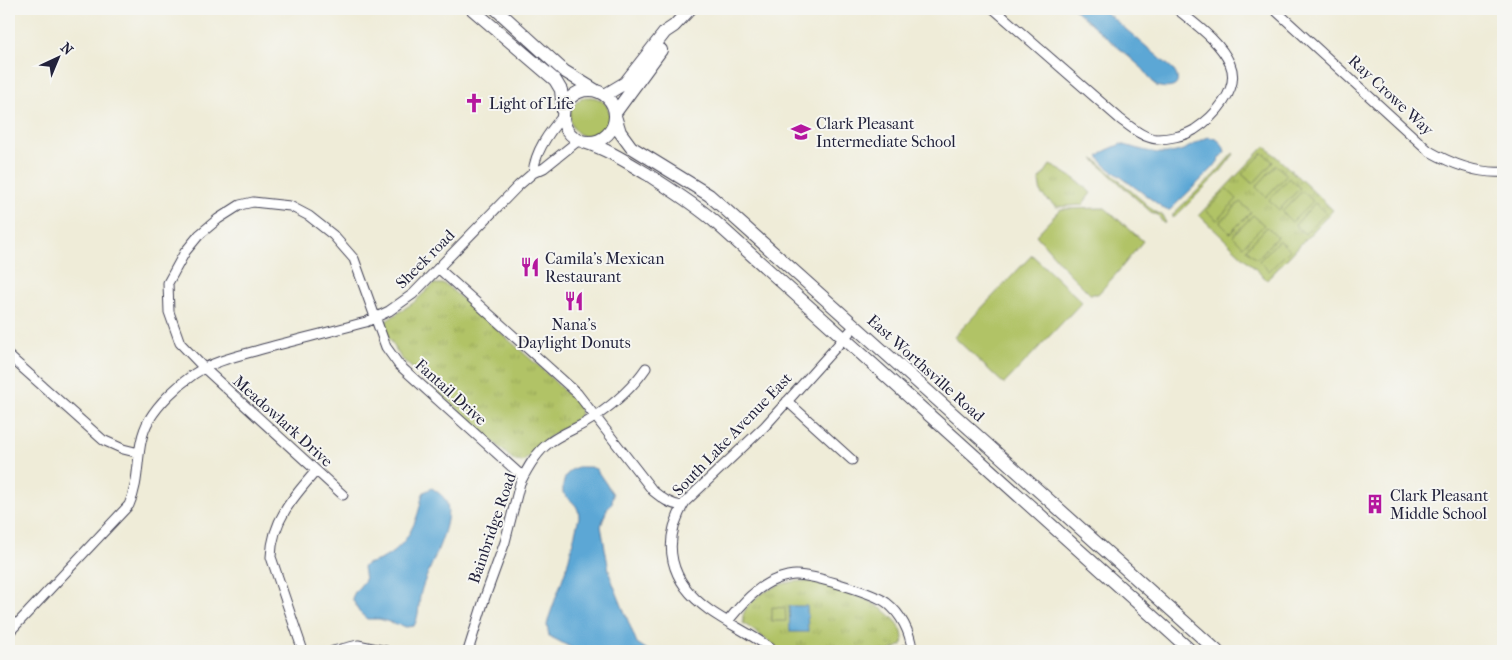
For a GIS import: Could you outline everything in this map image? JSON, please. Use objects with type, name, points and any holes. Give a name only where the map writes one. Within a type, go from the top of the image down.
[{"type":"main road","points":[[472,9],[555,80],[561,90],[566,128],[571,134],[582,141],[599,140],[611,130],[615,114],[670,37],[674,26]]},
{"type":"main road","points":[[496,9],[564,71],[601,93],[610,101],[615,114]]},
{"type":"main road","points":[[563,115],[565,106],[575,94],[590,90],[601,93],[625,83],[665,32],[674,26],[690,9]]},
{"type":"main road","name":"East Worthsville Road","points":[[615,114],[620,132],[631,147],[708,195],[1217,651]]},
{"type":"main road","name":"East Worthsville Road","points":[[582,141],[612,153],[695,205],[1191,651]]},
{"type":"street","points":[[994,9],[1120,119],[1140,134],[1156,139],[1173,138],[1192,131],[1209,119],[1224,101],[1233,84],[1231,65],[1222,50],[1177,9]]},
{"type":"street","name":"Ray Crowe Way","points":[[1274,9],[1429,151],[1443,159],[1469,168],[1503,172]]},
{"type":"street","points":[[533,173],[534,160],[563,115]]},
{"type":"street","name":"Sheek road","points":[[9,632],[12,622],[129,505],[136,486],[143,433],[159,407],[179,386],[204,368],[228,359],[366,322],[389,311],[413,294],[518,186],[533,173],[544,168],[560,153],[582,141]]},
{"type":"street","name":"Fantail Drive","points":[[204,368],[180,343],[169,312],[168,283],[185,252],[199,235],[218,219],[240,205],[253,202],[290,206],[309,216],[333,235],[354,259],[386,347],[398,365],[523,477]]},
{"type":"street","points":[[438,268],[577,393],[653,491],[672,505],[682,506]]},
{"type":"street","name":"South Lake Avenue East","points":[[774,651],[765,643],[710,611],[684,586],[677,574],[671,556],[671,537],[682,506],[713,474],[765,426],[855,326]]},
{"type":"street","points":[[9,356],[103,440],[123,449],[139,452]]},
{"type":"street","name":"Meadowlark Drive","points":[[204,368],[343,495]]},
{"type":"street","name":"Bainbridge Road","points":[[468,651],[505,542],[520,483],[536,456],[548,443],[596,417],[634,385],[646,368]]},
{"type":"street","points":[[788,401],[852,460]]},
{"type":"street","points":[[303,651],[271,557],[271,542],[276,526],[285,511],[316,471]]},
{"type":"street","points":[[728,621],[762,587],[775,580],[797,575],[825,580],[875,596],[888,604],[906,626],[912,651]]},
{"type":"street","points":[[333,651],[358,645],[386,651]]},
{"type":"green space","points":[[590,97],[604,103],[610,117],[604,131],[590,137],[576,131],[570,117],[576,103]]},
{"type":"green space","points":[[1265,146],[1333,210],[1267,280],[1199,215]]},
{"type":"green space","points":[[1233,153],[1220,172],[1173,217],[1173,214],[1213,176]]},
{"type":"green space","points":[[1263,153],[1273,162],[1253,184],[1242,174]]},
{"type":"green space","points":[[1093,159],[1154,211],[1162,215],[1166,223],[1163,223],[1157,214],[1153,214]]},
{"type":"green space","points":[[1050,165],[1072,177],[1091,193],[1082,205],[1056,207],[1041,194],[1039,181]]},
{"type":"green space","points":[[1276,165],[1287,175],[1266,197],[1256,187]]},
{"type":"green space","points":[[1289,178],[1300,188],[1279,210],[1269,200]]},
{"type":"green space","points":[[1227,189],[1237,199],[1217,220],[1206,211]]},
{"type":"green space","points":[[1302,191],[1313,201],[1292,222],[1282,212]]},
{"type":"green space","points":[[1240,202],[1251,212],[1230,233],[1220,223]]},
{"type":"green space","points":[[1315,203],[1326,213],[1305,234],[1295,225]]},
{"type":"green space","points":[[1105,208],[1143,241],[1098,294],[1090,294],[1036,235],[1061,209]]},
{"type":"green space","points":[[1253,215],[1264,225],[1243,246],[1233,236]]},
{"type":"green space","points":[[1267,227],[1277,237],[1257,259],[1246,249]]},
{"type":"green space","points":[[1279,240],[1290,250],[1269,271],[1259,261]]},
{"type":"green space","points":[[1032,255],[1082,302],[1004,384],[954,337]]},
{"type":"green space","points":[[434,284],[445,284],[542,369],[572,399],[579,402],[581,413],[579,417],[545,440],[523,462],[515,461],[510,457],[401,358],[388,336],[384,326],[386,321],[413,303]]},
{"type":"green space","points":[[810,581],[822,583],[853,594],[870,601],[884,610],[896,621],[902,632],[902,645],[889,651],[782,651],[743,623],[746,609],[757,597],[772,588],[786,583]]},
{"type":"green space","points":[[772,607],[785,608],[786,621],[772,621]]},
{"type":"water","points":[[1074,9],[1102,9],[1174,70],[1177,76],[1176,84],[1166,88],[1156,86],[1143,69]]},
{"type":"water","points":[[1209,137],[1220,142],[1225,152],[1213,168],[1170,210],[1166,210],[1106,166],[1098,157],[1105,151],[1121,144],[1154,152],[1171,153],[1187,148]]},
{"type":"water","points":[[578,467],[596,469],[613,494],[612,503],[607,509],[601,526],[610,576],[637,643],[649,651],[578,651],[549,636],[547,625],[549,617],[567,566],[579,517],[576,506],[563,493],[563,484],[568,473]]},
{"type":"water","points":[[432,488],[444,498],[448,507],[447,518],[445,531],[421,592],[414,626],[406,627],[379,619],[367,619],[359,612],[352,598],[365,580],[363,567],[388,555],[405,540],[416,519],[424,492]]},
{"type":"water","points":[[789,606],[807,606],[808,632],[790,632]]},
{"type":"place","name":"Light of Life","points":[[474,103]]},
{"type":"place","name":"Clark Pleasant Intermediate School","points":[[801,132]]},
{"type":"place","name":"Camila's Mexican Restaurant","points":[[530,267]]},
{"type":"place","name":"Nana's Daylight Donuts","points":[[574,301]]},
{"type":"place","name":"Clark Pleasant Middle School","points":[[1375,504]]}]
